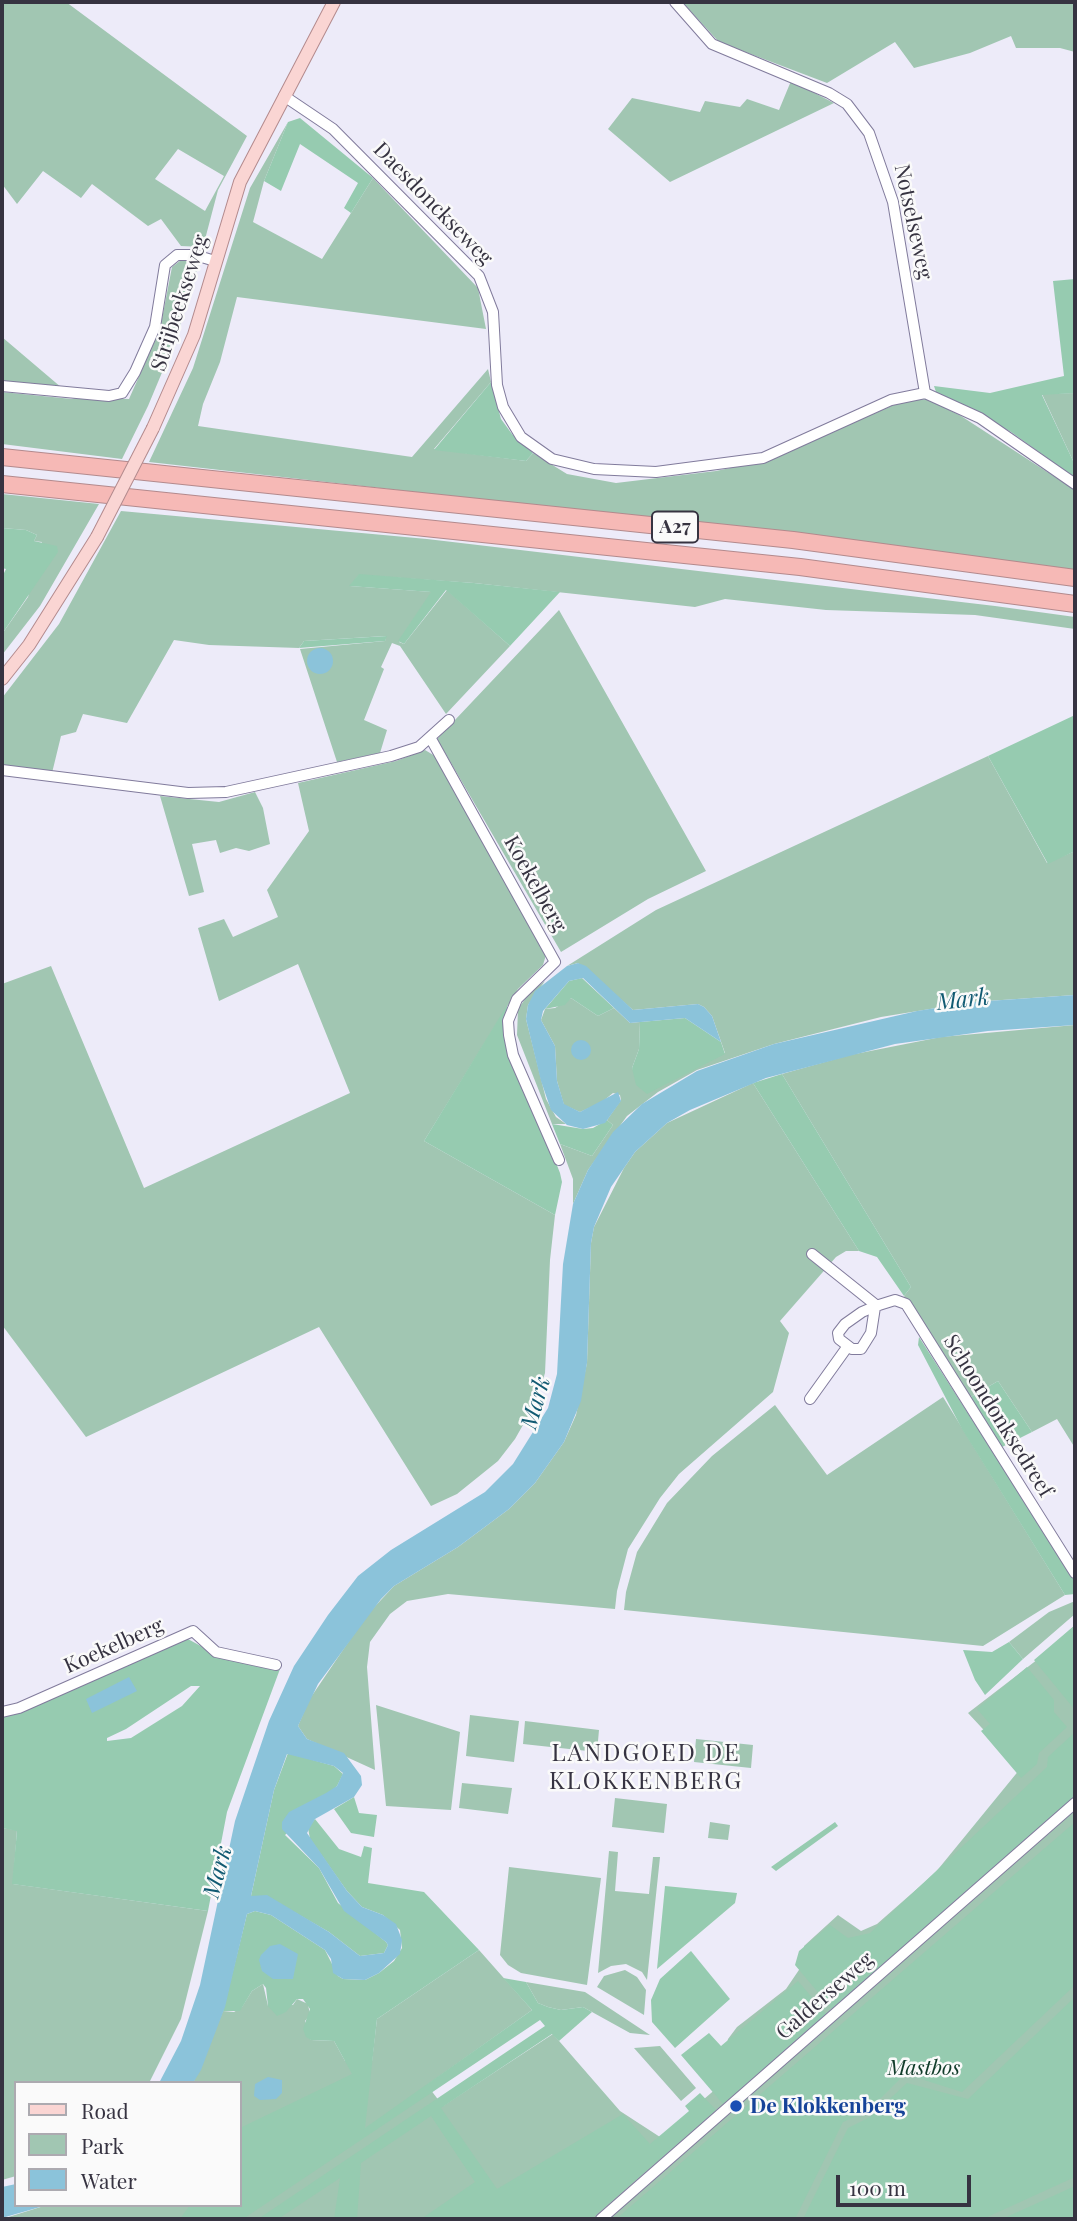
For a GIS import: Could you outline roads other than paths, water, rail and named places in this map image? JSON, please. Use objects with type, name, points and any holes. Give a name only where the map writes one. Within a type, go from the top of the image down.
[{"type":"highway","name":"A27","points":[[2,457],[779,538],[1075,578]]},
{"type":"highway","name":"A27","points":[[2,484],[800,567],[1075,604]]},
{"type":"main road","name":"Strijbeekseweg","points":[[2,679],[29,645],[97,537],[153,428],[194,335],[240,182],[334,2]]},
{"type":"street","name":"Notselseweg","points":[[675,2],[712,44],[829,93],[847,104],[870,133],[893,202],[925,393]]},
{"type":"street","name":"Daesdonckseweg","points":[[284,96],[333,129],[479,276],[493,312],[497,385],[503,407],[521,437],[552,459],[594,469],[656,472],[762,458],[891,400],[925,393]]},
{"type":"street","points":[[2,386],[109,396],[121,393],[143,356],[155,327],[165,265],[177,255],[195,255],[215,261]]},
{"type":"street","points":[[925,393],[980,418],[1075,484]]},
{"type":"street","points":[[2,771],[188,793],[226,792],[391,756],[431,739],[449,720]]},
{"type":"street","name":"Koekelberg","points":[[431,739],[555,962],[517,999],[508,1021],[513,1055],[559,1160]]},
{"type":"street","points":[[812,1254],[876,1306]]},
{"type":"street","name":"Schoondonksedreef","points":[[876,1306],[895,1300],[906,1304],[1075,1573]]},
{"type":"street","points":[[876,1306],[872,1333],[865,1345],[856,1350],[838,1337],[840,1330],[852,1318],[876,1306]]},
{"type":"street","points":[[810,1399],[848,1346]]},
{"type":"street","name":"Koekelberg","points":[[2,1712],[19,1708],[193,1631],[216,1652],[276,1665]]},
{"type":"street","name":"Galderseweg","points":[[601,2219],[1075,1802]]},
{"type":"water","points":[[320,648],[329,652],[333,661],[329,670],[320,674],[311,670],[307,661],[311,652]]},
{"type":"water","points":[[578,963],[586,966],[633,1010],[698,1004],[704,1007],[712,1016],[721,1042],[685,1018],[630,1023],[583,978],[569,981],[543,1011],[541,1020],[555,1046],[557,1081],[564,1104],[580,1112],[618,1092],[621,1101],[605,1123],[583,1129],[567,1125],[551,1110],[526,1019],[528,1005],[535,991],[567,966]]},
{"type":"water","points":[[1075,995],[1075,1025],[988,1031],[895,1044],[766,1078],[690,1110],[667,1123],[635,1152],[611,1187],[594,1227],[591,1243],[587,1363],[581,1401],[564,1442],[535,1483],[509,1509],[458,1547],[394,1586],[381,1599],[318,1684],[298,1726],[307,1739],[344,1753],[361,1776],[362,1785],[354,1797],[315,1819],[307,1833],[347,1891],[362,1907],[383,1915],[396,1924],[402,1940],[400,1954],[379,1973],[365,1980],[343,1979],[333,1973],[331,1959],[325,1950],[271,1915],[255,1911],[247,1914],[225,2007],[201,2070],[194,2081],[160,2081],[181,2041],[200,1985],[235,1821],[269,1721],[294,1666],[358,1576],[391,1550],[485,1492],[513,1464],[548,1408],[557,1374],[563,1264],[573,1204],[588,1170],[613,1132],[642,1104],[697,1071],[774,1044],[917,1011],[973,1002]],"holes":[[[287,1754],[334,1766],[343,1773],[337,1786],[289,1812],[282,1822],[282,1829],[319,1868],[344,1911],[386,1942],[388,1945],[384,1953],[360,1956],[329,1932],[267,1895],[251,1896],[274,1790]]]},
{"type":"water","points":[[577,1040],[585,1040],[591,1050],[585,1060],[577,1060],[571,1054],[571,1046]]},
{"type":"water","points":[[129,1677],[137,1691],[92,1713],[86,1699]]},
{"type":"water","points":[[280,1944],[298,1954],[293,1979],[273,1979],[262,1971],[259,1960],[261,1955],[270,1946]]},
{"type":"water","points":[[268,2077],[282,2080],[282,2093],[276,2099],[260,2100],[254,2096],[255,2084]]},
{"type":"water","points":[[14,2184],[14,2207],[40,2207],[2,2218],[2,2187]]},
{"type":"place","name":"De Klokkenberg","points":[[736,2106]]},
{"type":"district","name":"LANDGOED DE KLOKKENBERG","points":[[646,1768]]},
{"type":"water label","name":"Mark","points":[[963,1000]]},
{"type":"water label","name":"Mark","points":[[536,1403]]},
{"type":"water label","name":"Mark","points":[[218,1872]]},
{"type":"park label","name":"Mastbos","points":[[924,2068]]}]
